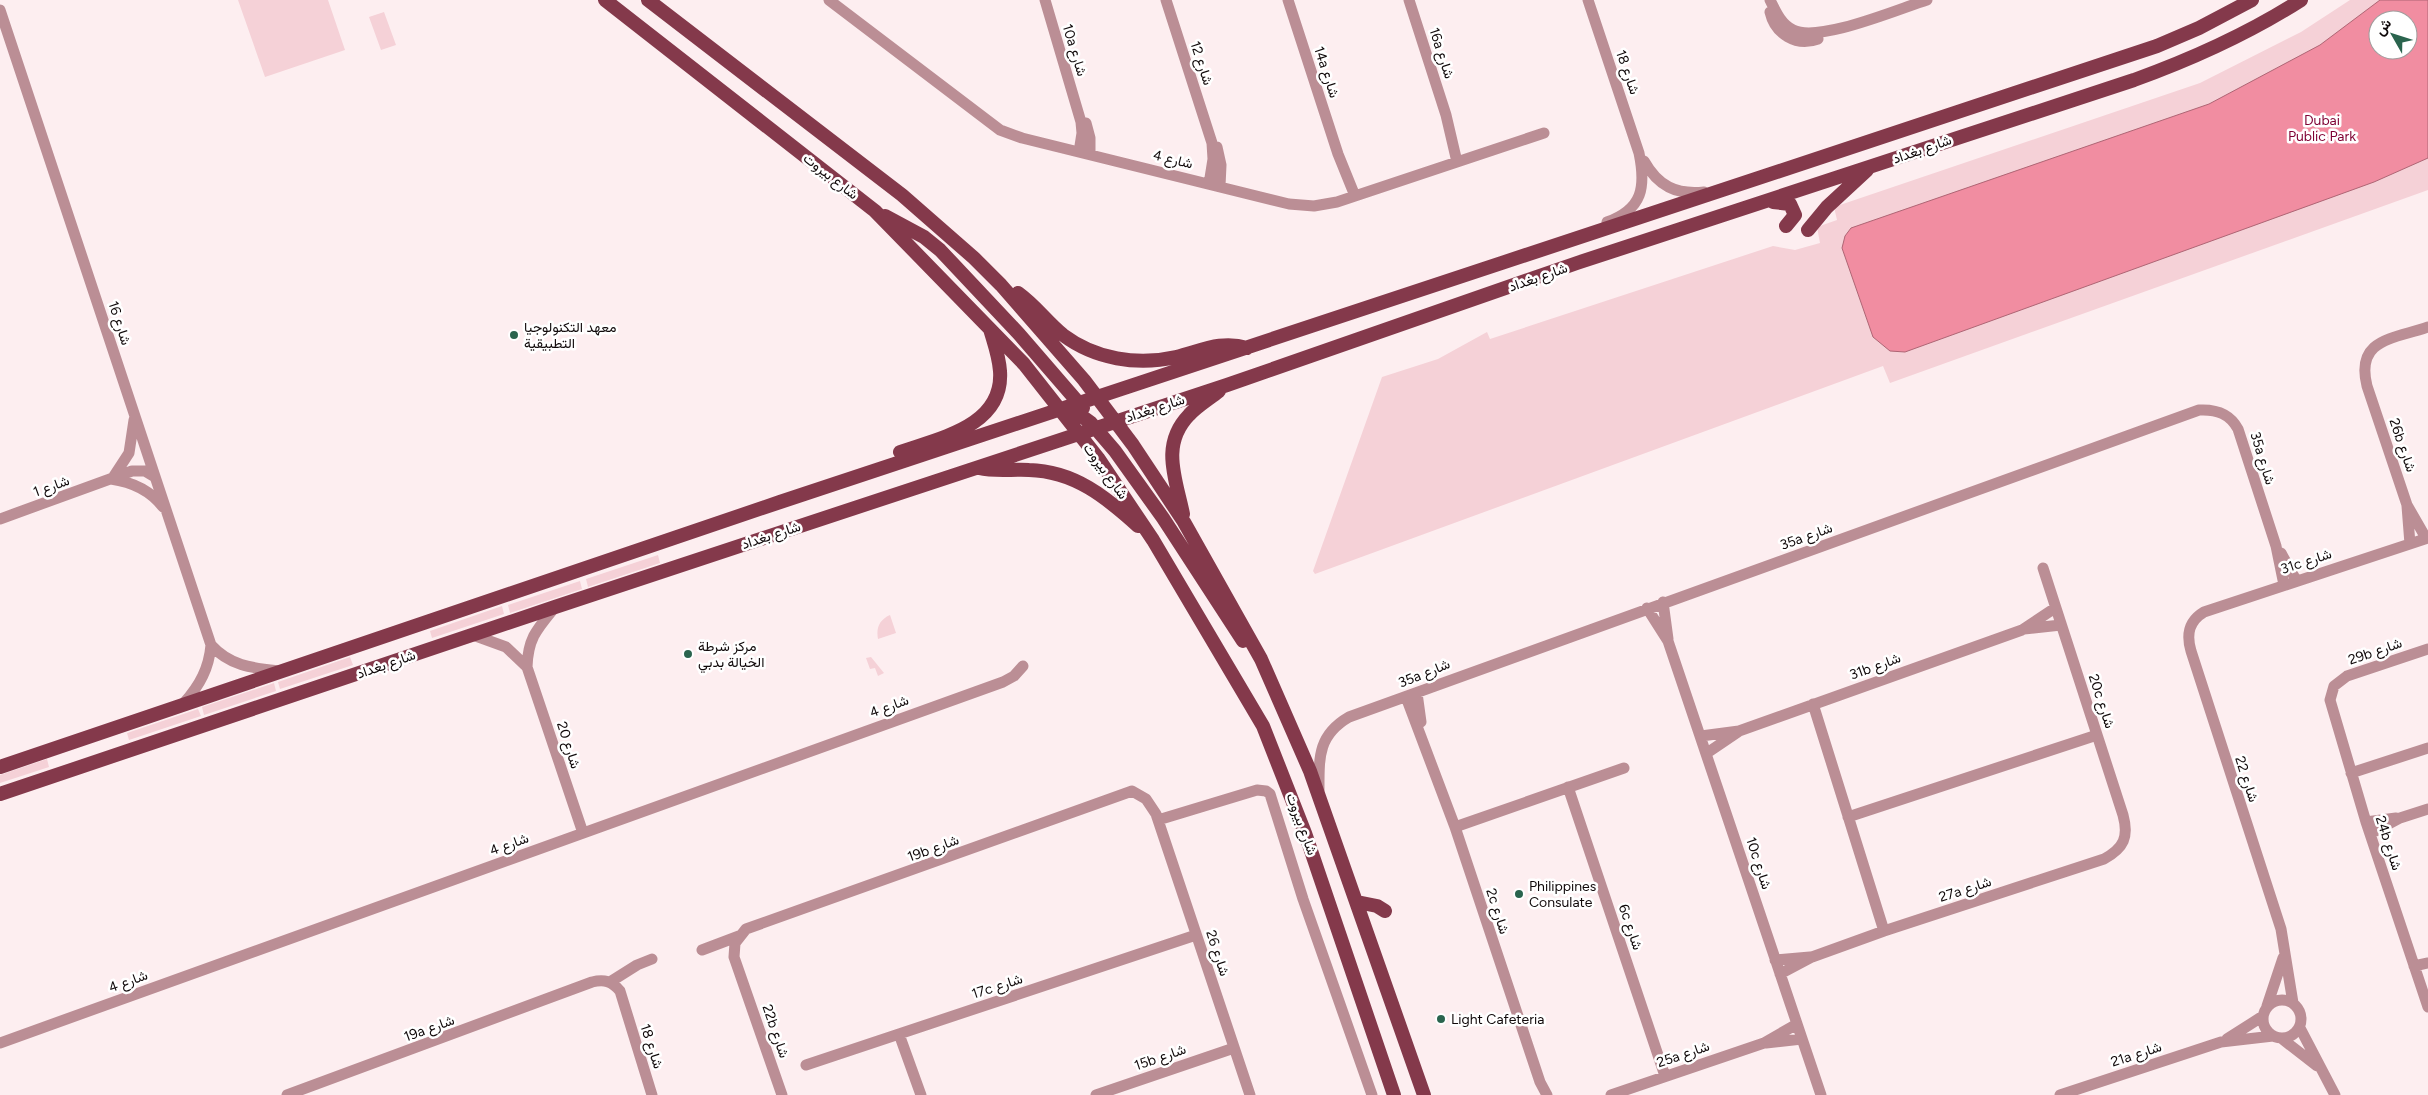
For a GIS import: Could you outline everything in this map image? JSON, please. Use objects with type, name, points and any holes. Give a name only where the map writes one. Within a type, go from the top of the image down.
[{"type":"main road","name":"شارع بيروت","points":[[605,0],[875,211],[989,326],[1079,434],[1153,540],[1233,672],[1270,742],[1305,832],[1394,1095]]},
{"type":"main road","name":"شارع بيروت","points":[[648,0],[902,195],[1001,285],[1098,397],[1184,522],[1261,659],[1319,796],[1424,1095]]},
{"type":"main road","name":"شارع بغداد","points":[[0,767],[780,502],[1540,252],[2157,46],[2252,0]]},
{"type":"main road","name":"شارع بغداد","points":[[0,794],[555,607],[1079,434],[1577,263],[2167,68],[2250,30],[2301,0]]},
{"type":"main road","points":[[1808,230],[1827,207],[1872,166]]},
{"type":"main road","points":[[1765,202],[1790,204],[1795,215],[1786,226]]},
{"type":"main road","points":[[875,211],[905,226],[940,250],[1020,334],[1077,404],[1095,416],[1115,421]]},
{"type":"main road","points":[[1001,285],[1025,299],[1071,340],[1093,352],[1109,357],[1144,362],[1177,357],[1220,345],[1248,348]]},
{"type":"main road","points":[[780,502],[826,479],[959,432],[976,422],[990,406],[999,387],[999,360],[989,326]]},
{"type":"main road","points":[[1184,522],[1172,468],[1173,441],[1180,426],[1190,414],[1227,384]]},
{"type":"main road","points":[[1060,409],[1080,415],[1096,428],[1163,518],[1234,629],[1261,659]]},
{"type":"main road","points":[[976,468],[1002,471],[1038,471],[1073,478],[1104,496],[1153,540]]},
{"type":"main road","points":[[1357,902],[1377,906],[1385,911]]},
{"type":"street","name":"شارع 4","points":[[829,0],[990,124],[1010,134],[1301,206],[1326,205],[1544,133]]},
{"type":"street","name":"10a شارع","points":[[1044,0],[1082,127],[1084,153]]},
{"type":"street","name":"شارع 12","points":[[1166,0],[1210,135],[1215,185]]},
{"type":"street","name":"14a شارع","points":[[1288,0],[1351,197]]},
{"type":"street","name":"16a شارع","points":[[1410,0],[1461,161]]},
{"type":"street","name":"شارع 18","points":[[1540,252],[1558,239],[1617,218],[1631,209],[1642,188],[1643,178],[1639,153],[1588,0]]},
{"type":"street","points":[[1769,0],[1774,24],[1790,38],[1804,42],[1813,41],[1836,30],[1927,0]]},
{"type":"street","name":"شارع 16","points":[[0,10],[211,645],[210,661],[205,672],[184,703]]},
{"type":"street","name":"شارع 18","points":[[1639,153],[1651,174],[1669,188],[1692,193],[1724,190]]},
{"type":"street","name":"26b شارع","points":[[2427,538],[2407,504],[2365,378],[2366,358],[2380,342],[2428,327]]},
{"type":"street","name":"35a شارع","points":[[1319,796],[1320,756],[1326,737],[1349,717],[2187,414],[2213,410],[2229,416],[2238,429],[2276,546],[2284,585]]},
{"type":"street","points":[[111,479],[122,468],[130,453],[133,438],[134,412]]},
{"type":"street","name":"شارع 1","points":[[0,519],[138,470],[156,477]]},
{"type":"street","points":[[111,479],[127,482],[142,488],[155,498],[168,514]]},
{"type":"street","name":"26b شارع","points":[[2407,504],[2410,544]]},
{"type":"street","name":"31c شارع","points":[[2196,618],[2204,612],[2296,580],[2427,538]]},
{"type":"street","name":"35a شارع","points":[[2276,546],[2296,580]]},
{"type":"street","name":"20c شارع","points":[[2043,568],[2123,815],[2126,835],[2124,844]]},
{"type":"street","name":"10c شارع","points":[[1663,602],[1668,640],[1821,1095]]},
{"type":"street","name":"شارع 20","points":[[555,607],[532,637],[528,649],[527,667],[583,833]]},
{"type":"street","name":"10c شارع","points":[[1647,608],[1668,640]]},
{"type":"street","name":"31b شارع","points":[[2022,630],[2055,608]]},
{"type":"street","name":"شارع 22","points":[[2196,618],[2188,632],[2189,643],[2283,938],[2293,1003]]},
{"type":"street","name":"31b شارع","points":[[1701,736],[1739,731],[2022,630],[2061,625]]},
{"type":"street","name":"شارع 20","points":[[473,635],[506,647],[527,667]]},
{"type":"street","points":[[211,645],[219,653],[238,665],[279,671]]},
{"type":"street","name":"29b شارع","points":[[2334,686],[2354,673],[2428,649]]},
{"type":"street","name":"شارع 4","points":[[0,1043],[1003,682],[1014,676],[1023,666]]},
{"type":"street","name":"24b شارع","points":[[2334,686],[2330,700],[2331,708],[2366,822],[2414,966],[2423,975],[2428,1007]]},
{"type":"street","name":"2c شارع","points":[[1411,695],[1422,736],[1455,827],[1540,1082],[1547,1095]]},
{"type":"street","points":[[1813,704],[1884,931]]},
{"type":"street","name":"31b شارع","points":[[1707,753],[1739,731]]},
{"type":"street","points":[[1848,817],[2097,735]]},
{"type":"street","points":[[2351,773],[2428,748]]},
{"type":"street","points":[[1455,827],[1624,768]]},
{"type":"street","name":"6c شارع","points":[[1568,788],[1665,1076]]},
{"type":"street","points":[[1158,820],[1257,790],[1266,791],[1270,794],[1303,899],[1372,1095]]},
{"type":"street","name":"شارع 26","points":[[1112,799],[1126,792],[1140,794],[1152,806],[1250,1095]]},
{"type":"street","name":"19b شارع","points":[[763,923],[1112,799]]},
{"type":"street","points":[[2370,834],[2400,818],[2428,809]]},
{"type":"street","points":[[2366,822],[2400,818]]},
{"type":"street","name":"27a شارع","points":[[1780,974],[1812,957],[1884,931],[2104,859],[2119,850],[2124,844]]},
{"type":"street","points":[[702,950],[739,936],[746,930],[763,923]]},
{"type":"street","name":"22b شارع","points":[[741,977],[741,944],[748,932],[763,923]]},
{"type":"street","name":"17c شارع","points":[[806,1066],[1196,935]]},
{"type":"street","name":"22b شارع","points":[[739,936],[733,950],[735,963],[782,1095]]},
{"type":"street","name":"شارع 22","points":[[2265,1011],[2284,951]]},
{"type":"street","name":"27a شارع","points":[[1776,960],[1812,957]]},
{"type":"street","points":[[580,987],[597,981],[610,982],[637,965],[652,959]]},
{"type":"street","points":[[2414,966],[2428,963]]},
{"type":"street","name":"شارع 18","points":[[610,982],[620,991],[652,1095]]},
{"type":"street","points":[[580,987],[605,989],[616,996],[624,1006]]},
{"type":"street","name":"19a شارع","points":[[287,1095],[580,987]]},
{"type":"street","points":[[2321,1068],[2266,1030],[2265,1011],[2280,1000],[2293,1003],[2300,1011],[2300,1028],[2321,1068],[2335,1095]]},
{"type":"street","name":"21a شارع","points":[[2221,1042],[2265,1011]]},
{"type":"street","name":"25a شارع","points":[[1610,1095],[1764,1042],[1796,1024]]},
{"type":"street","points":[[2277,1037],[2288,1038],[2300,1028]]},
{"type":"street","points":[[900,1034],[920,1095]]},
{"type":"street","name":"21a شارع","points":[[2060,1095],[2221,1042],[2277,1037]]},
{"type":"street","name":"25a شارع","points":[[1764,1042],[1802,1039]]},
{"type":"street","name":"15b شارع","points":[[1096,1095],[1234,1048]]},
{"type":"green space","points":[[238,0],[328,0],[345,50],[265,77]]},
{"type":"green space","name":"Dubai Public Park","points":[[2350,0],[2428,0],[2428,190],[1890,383],[1883,366],[1315,574],[1313,571],[1382,377],[1438,359],[1487,332],[1490,339],[1773,246],[1795,250],[1820,243],[1817,227],[1837,220],[1834,207],[2200,83],[2301,32]]},
{"type":"green space","points":[[384,12],[396,45],[381,50],[369,17]]},
{"type":"green space","points":[[658,555],[660,563],[588,587],[586,579]]},
{"type":"green space","points":[[580,581],[582,589],[510,613],[508,605]]},
{"type":"green space","points":[[502,606],[504,614],[432,638],[430,631]]},
{"type":"green space","points":[[890,615],[896,633],[878,639],[877,631],[879,625],[883,619]]},
{"type":"green space","points":[[350,657],[353,665],[280,689],[278,682]]},
{"type":"green space","points":[[871,657],[884,673],[878,676],[875,668],[870,669],[866,658]]},
{"type":"green space","points":[[274,683],[276,691],[204,715],[202,707]]},
{"type":"green space","points":[[198,709],[201,716],[129,740],[127,733]]},
{"type":"green space","points":[[47,759],[49,767],[0,783],[0,775]]},
{"type":"shaded area","points":[[2380,0],[2428,0],[2428,158],[2374,182],[1905,352],[1890,351],[1873,337],[1842,248],[1845,236],[1851,228],[2209,104],[2320,45]]},
{"type":"place","name":"معهد التكنولوجيا التطبيقية","points":[[514,335]]},
{"type":"place","name":"مركز شرطة الخيالة بدبي","points":[[688,654]]},
{"type":"place","name":"Philippines Consulate","points":[[1519,894]]},
{"type":"place","name":"Light Cafeteria","points":[[1441,1019]]}]
